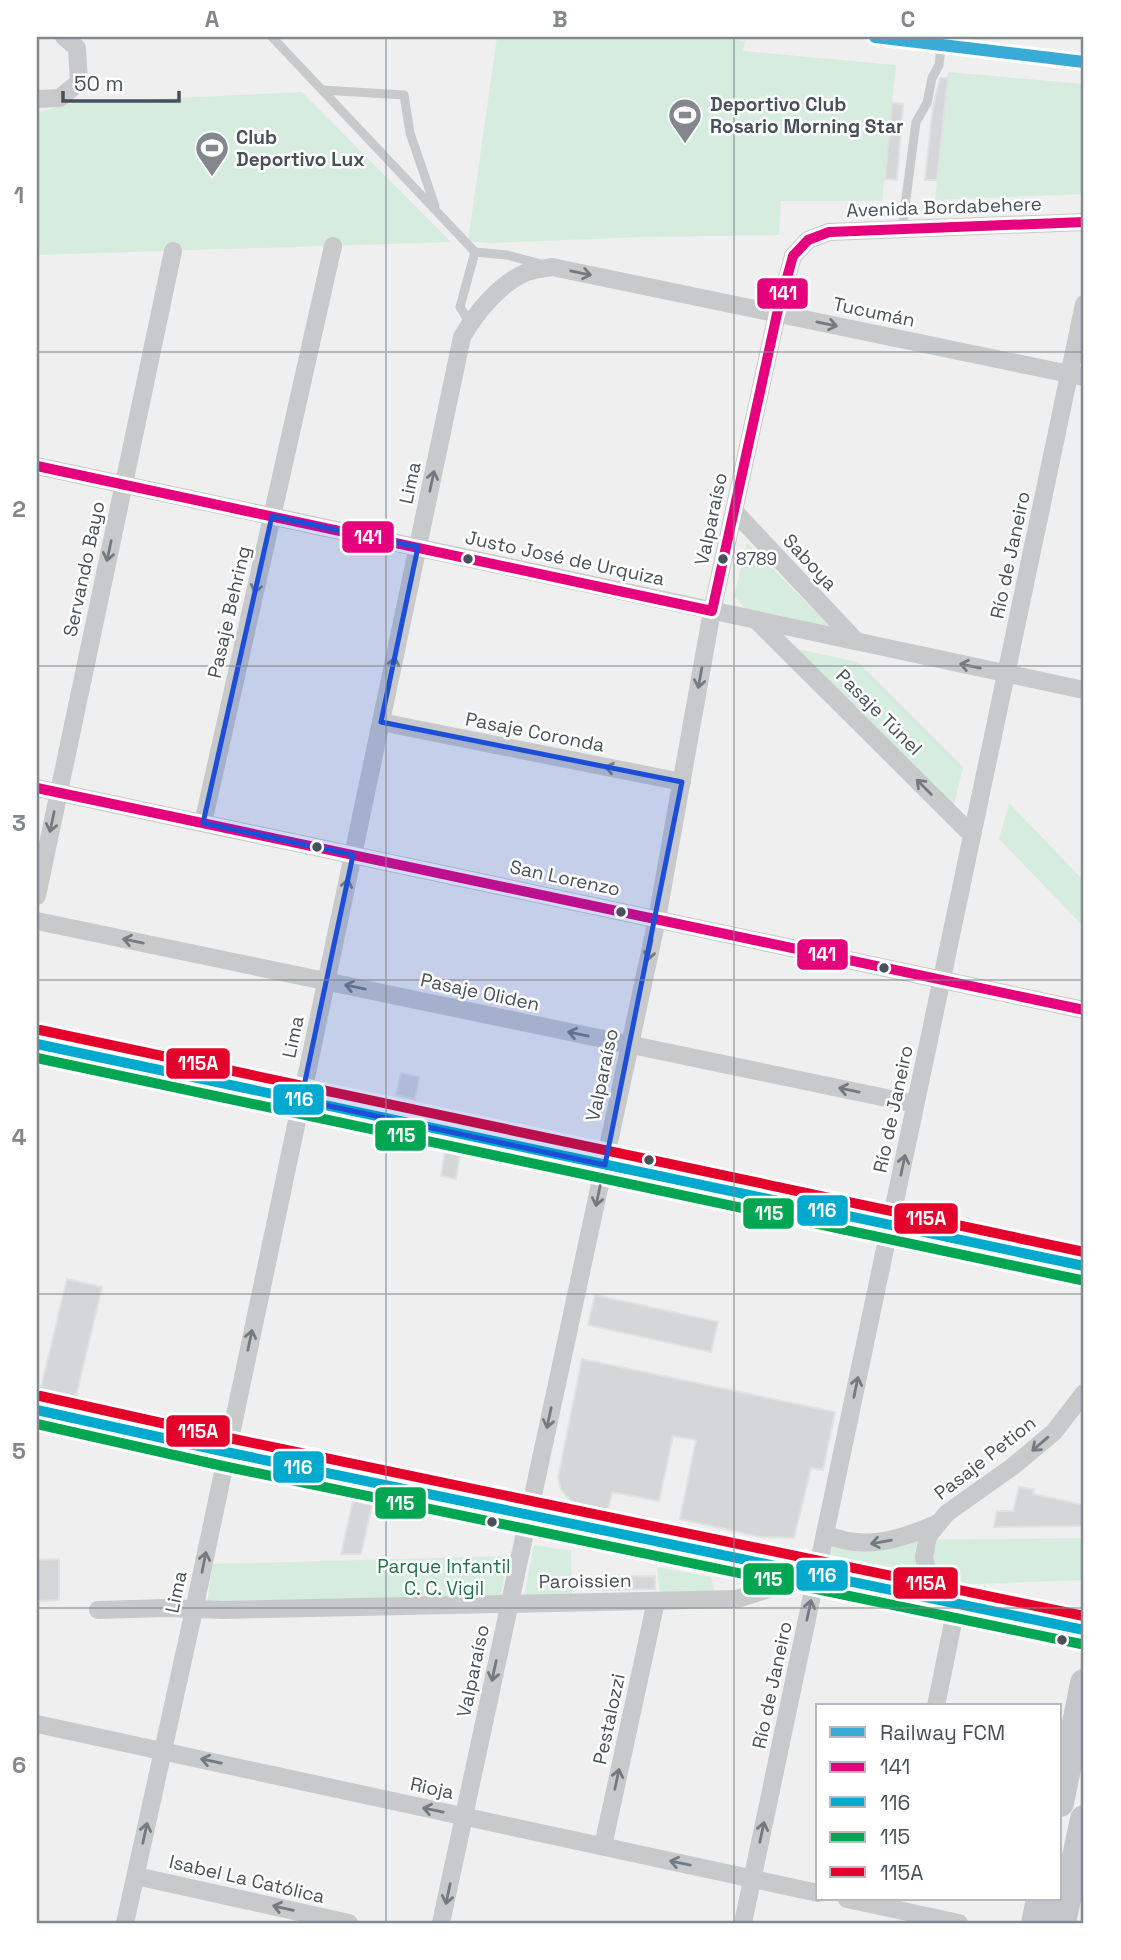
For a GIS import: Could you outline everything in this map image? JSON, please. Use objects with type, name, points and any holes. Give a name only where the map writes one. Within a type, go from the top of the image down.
[{"type":"main road","points":[[37,1044],[1084,1266]]},
{"type":"main road","points":[[37,1410],[226,1452],[1084,1630]]},
{"type":"main road","points":[[1062,1793],[1084,1683]]},
{"type":"main road","points":[[1062,1923],[1084,1819]]},
{"type":"main road","points":[[1035,1923],[1040,1900]]},
{"type":"street","points":[[37,99],[60,98],[79,82],[77,48],[64,37]]},
{"type":"street","name":"Avenida Bordabehere","points":[[807,240],[829,232],[1084,222]]},
{"type":"street","name":"Valparaíso","points":[[442,1923],[508,1604],[657,919],[712,611],[777,314],[793,256],[807,240]]},
{"type":"street","name":"Pasaje Behring","points":[[203,823],[333,246]]},
{"type":"street","name":"Servando Bayo","points":[[37,896],[173,251]]},
{"type":"street","name":"Tucumán","points":[[496,294],[509,281],[527,272],[552,267],[1077,376]]},
{"type":"street","name":"Lima","points":[[125,1923],[194,1610],[462,337],[470,323],[496,294]]},
{"type":"street","name":"Río de Janeiro","points":[[743,1923],[1006,674],[1077,376],[1084,304]]},
{"type":"street","name":"Justo José de Urquiza","points":[[37,466],[1084,690]]},
{"type":"street","name":"Saboya","points":[[734,511],[856,641]]},
{"type":"street","name":"Pasaje Túnel","points":[[755,620],[972,835]]},
{"type":"street","name":"Pasaje Coronda","points":[[381,722],[681,782]]},
{"type":"street","name":"San Lorenzo","points":[[37,788],[1084,1010]]},
{"type":"street","name":"Pasaje Oliden","points":[[37,921],[915,1104]]},
{"type":"street","name":"Pasaje Petion","points":[[957,1603],[927,1571],[925,1546],[936,1524],[1054,1432],[1084,1393]]},
{"type":"street","name":"Pasaje Petion","points":[[825,1534],[843,1542],[869,1544],[906,1537],[936,1524]]},
{"type":"street","name":"Paroissien","points":[[99,1610],[737,1599],[816,1574]]},
{"type":"street","name":"Pestalozzi","points":[[603,1846],[656,1601]]},
{"type":"street","points":[[936,1704],[957,1603]]},
{"type":"street","name":"Rioja","points":[[37,1724],[816,1893]]},
{"type":"street","name":"Isabel La Católica","points":[[136,1876],[349,1923]]},
{"type":"street","points":[[857,1900],[896,1904],[959,1923]]},
{"type":"lane","points":[[272,37],[475,252],[507,255],[552,267]]},
{"type":"lane","points":[[902,229],[916,122],[928,103],[932,78],[939,65],[942,37]]},
{"type":"lane","points":[[321,90],[404,95],[410,133],[437,211]]},
{"type":"lane","points":[[470,323],[460,307],[475,252]]},
{"type":"highlighted area","points":[[272,516],[418,547],[381,722],[682,782],[605,1165],[301,1100],[353,855],[203,823]]},
{"type":"green space","name":"Deportivo Club Rosario Morning Star","points":[[497,37],[706,37],[745,41],[743,51],[896,65],[882,201],[781,201],[779,235],[490,243],[468,241]]},
{"type":"green space","points":[[948,72],[1084,84],[1084,194],[935,200]]},
{"type":"green space","name":"Club Deportivo Lux","points":[[302,92],[451,242],[37,255],[37,113],[72,103]]},
{"type":"green space","points":[[747,543],[835,631],[746,609],[734,596]]},
{"type":"green space","points":[[793,648],[858,662],[963,767],[954,805]]},
{"type":"green space","points":[[1009,803],[1084,881],[1084,927],[999,839]]},
{"type":"green space","points":[[1084,1538],[1084,1580],[920,1586],[825,1569],[829,1541]]},
{"type":"green space","points":[[534,1545],[571,1551],[572,1596],[524,1597]]},
{"type":"green space","name":"Parque Infantil C. C. Vigil","points":[[507,1556],[501,1595],[207,1603],[213,1564]]},
{"type":"green space","points":[[657,1567],[711,1577],[715,1593],[660,1594]]},
{"type":"building","points":[[940,78],[948,78],[937,180],[925,180],[933,107]]},
{"type":"building","points":[[892,103],[903,104],[897,180],[885,179]]},
{"type":"building","points":[[401,1073],[419,1077],[415,1099],[396,1095]]},
{"type":"building","points":[[445,1151],[460,1153],[456,1179],[441,1176]]},
{"type":"building","points":[[67,1279],[102,1287],[75,1400],[40,1392]]},
{"type":"building","points":[[595,1295],[718,1322],[711,1352],[588,1325]]},
{"type":"building","points":[[582,1359],[835,1412],[823,1470],[811,1468],[794,1538],[761,1537],[680,1519],[696,1440],[673,1436],[659,1501],[612,1492],[608,1510],[576,1505],[561,1489],[558,1478]]},
{"type":"building","points":[[1019,1487],[1034,1489],[1033,1494],[1084,1505],[1084,1526],[994,1527],[997,1511],[1013,1511]]},
{"type":"building","points":[[353,1501],[372,1505],[361,1554],[341,1554]]},
{"type":"building","points":[[59,1559],[59,1600],[37,1601],[37,1560]]},
{"type":"building","points":[[655,1576],[655,1589],[603,1590],[603,1577]]},
{"type":"rail line","name":"FCM","points":[[875,37],[1084,62]]},
{"type":"transit line","name":"141","points":[[37,466],[712,611],[777,314],[793,256],[808,240],[829,232],[1084,222]]},
{"type":"transit line","name":"141","points":[[37,788],[1084,1010]]},
{"type":"transit line","name":"115A","points":[[40,1030],[1084,1252]]},
{"type":"transit line","name":"116","points":[[37,1044],[1084,1266]]},
{"type":"transit line","name":"115","points":[[37,1058],[1081,1280]]},
{"type":"transit line","name":"115A","points":[[40,1396],[229,1438],[1084,1616]]},
{"type":"transit line","name":"116","points":[[37,1410],[226,1452],[1084,1630]]},
{"type":"transit line","name":"115","points":[[37,1424],[223,1466],[1081,1644]]},
{"type":"place","name":"Deportivo Club Rosario Morning Star","points":[[685,145]]},
{"type":"place","name":"Club Deportivo Lux","points":[[212,178]]},
{"type":"place","name":"8789","points":[[723,559]]}]
